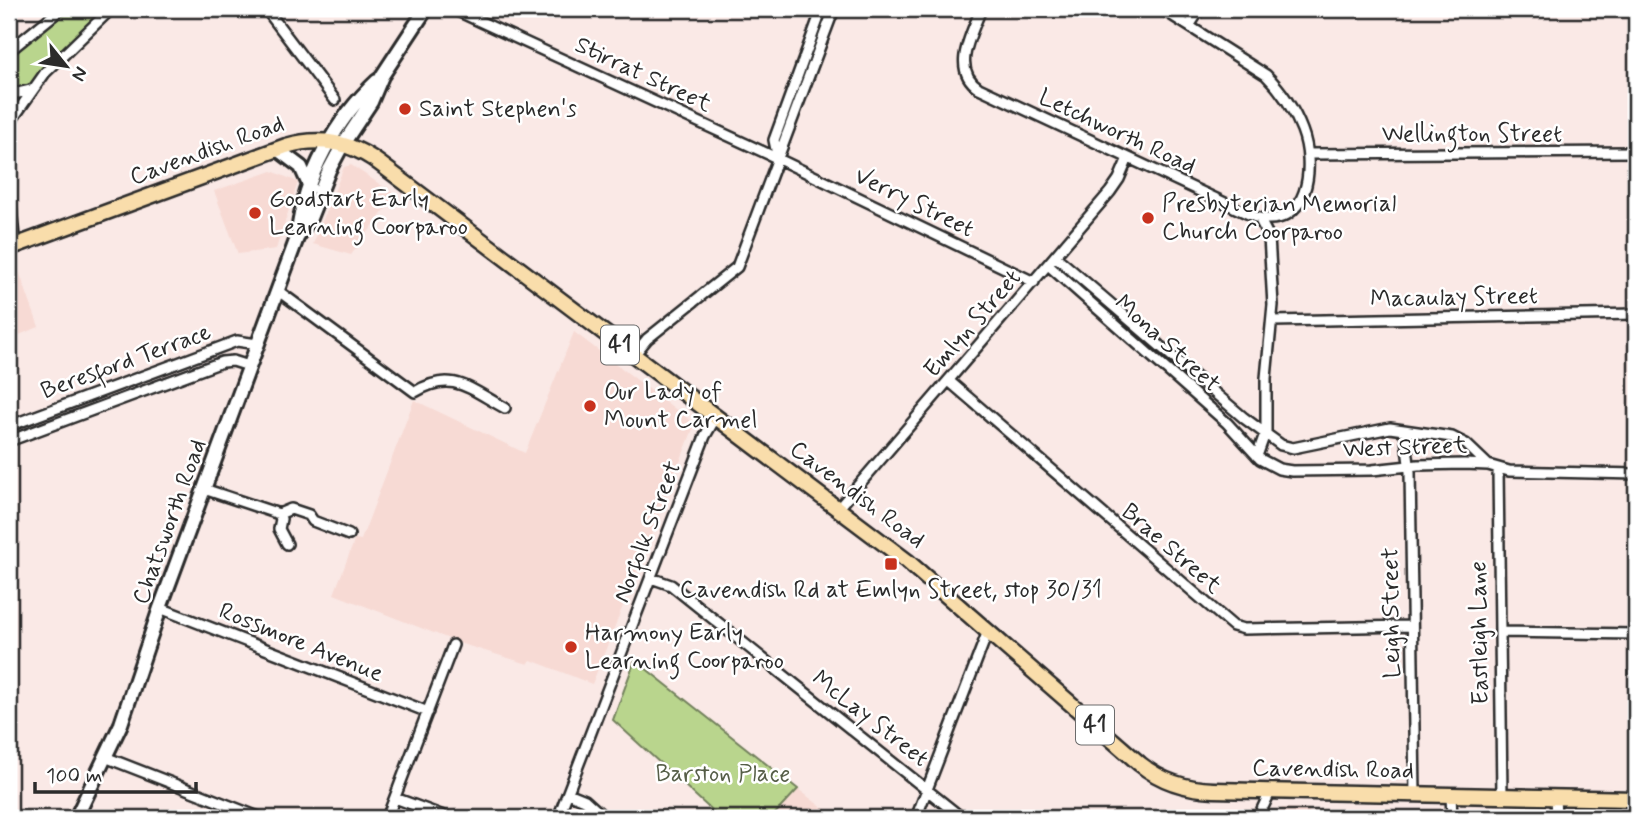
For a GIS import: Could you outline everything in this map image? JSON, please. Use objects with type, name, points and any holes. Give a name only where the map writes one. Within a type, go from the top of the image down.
[{"type":"main road","name":"Chatsworth Road","points":[[297,238],[300,214],[310,187],[362,95],[382,76],[426,9]]},
{"type":"main road","name":"Cavendish Road","points":[[12,247],[277,149],[303,141],[337,143],[371,157],[929,579],[1156,776],[1196,789],[1636,799]]},
{"type":"main road","name":"Chatsworth Road","points":[[75,818],[121,724],[160,608],[277,290],[297,238],[310,218],[337,143]]},
{"type":"main road","points":[[277,149],[301,167],[310,187]]},
{"type":"street","points":[[9,51],[61,9]]},
{"type":"street","points":[[9,124],[33,89],[64,54],[111,9]]},
{"type":"street","points":[[266,9],[335,100]]},
{"type":"street","name":"Stirrat Street","points":[[453,9],[778,159]]},
{"type":"street","points":[[634,355],[647,339],[735,270],[778,159],[833,12],[821,9],[774,140],[778,159]]},
{"type":"street","name":"Letchworth Road","points":[[981,9],[965,53],[966,73],[970,81],[979,88],[1259,218]]},
{"type":"street","points":[[1162,9],[1256,68],[1277,86],[1291,106],[1303,132],[1308,154],[1307,185],[1300,202],[1290,212],[1278,218],[1259,218],[1270,242],[1273,320],[1266,378],[1265,434],[1257,456]]},
{"type":"street","points":[[1189,26],[1200,9]]},
{"type":"street","points":[[9,89],[18,93],[33,89]]},
{"type":"street","name":"Wellington Street","points":[[1308,154],[1636,152]]},
{"type":"street","name":"Emlyn Street","points":[[838,509],[1110,192],[1128,158]]},
{"type":"street","name":"Verry Street","points":[[778,159],[1034,282]]},
{"type":"street","points":[[9,188],[12,247]]},
{"type":"street","name":"Mona Street","points":[[1055,256],[1265,434]]},
{"type":"street","name":"Mona Street","points":[[1048,265],[1234,429],[1257,456]]},
{"type":"street","points":[[277,290],[415,391],[440,380],[453,381],[505,408]]},
{"type":"street","name":"Macaulay Street","points":[[1273,320],[1636,314]]},
{"type":"street","name":"Beresford Terrace","points":[[9,426],[237,341],[257,344]]},
{"type":"street","name":"Beresford Terrace","points":[[9,441],[222,362],[233,361],[249,366]]},
{"type":"street","name":"Brae Street","points":[[949,382],[1233,626],[1244,629],[1412,626]]},
{"type":"street","name":"Norfolk Street","points":[[558,818],[705,436],[716,417]]},
{"type":"street","name":"West Street","points":[[1265,434],[1281,445],[1293,448],[1384,428],[1452,437],[1465,444],[1488,465]]},
{"type":"street","name":"Leigh Street","points":[[1405,431],[1409,466],[1415,794]]},
{"type":"street","name":"West Street","points":[[1257,456],[1279,469],[1292,471],[1488,465]]},
{"type":"street","points":[[1488,465],[1521,472],[1636,474]]},
{"type":"street","name":"Eastleigh Lane","points":[[1498,468],[1502,796]]},
{"type":"street","points":[[204,489],[279,514],[291,509],[349,535]]},
{"type":"street","points":[[279,514],[279,529],[286,544]]},
{"type":"street","name":"McLay Street","points":[[651,578],[671,585],[962,818]]},
{"type":"street","name":"Rossmore Avenue","points":[[160,608],[428,712]]},
{"type":"street","points":[[916,818],[988,631]]},
{"type":"street","points":[[1500,632],[1636,634]]},
{"type":"street","points":[[387,818],[453,645]]},
{"type":"street","points":[[106,757],[261,818]]},
{"type":"street","points":[[1258,818],[1270,792]]},
{"type":"street","points":[[568,793],[585,800],[605,818]]},
{"type":"street","points":[[1451,795],[1452,818]]},
{"type":"street","points":[[1555,797],[1556,818]]},
{"type":"street","points":[[395,798],[449,818]]},
{"type":"shaded area","points":[[351,165],[396,195],[351,255],[313,244],[344,167]]},
{"type":"shaded area","name":"Goodstart Early Learning Coorparoo","points":[[272,171],[298,182],[276,249],[238,254],[214,191]]},
{"type":"shaded area","points":[[16,263],[39,327],[9,339],[9,265]]},
{"type":"shaded area","name":"Our Lady of Mount Carmel","points":[[574,332],[695,424],[592,684],[531,660],[528,664],[462,644],[334,594],[355,539],[361,540],[414,400],[525,453]]},
{"type":"shaded area","points":[[798,789],[836,818],[771,818]]},
{"type":"shaded area","points":[[1282,808],[1309,809],[1309,818],[1275,818]]},
{"type":"green space","points":[[66,9],[107,9],[28,86],[13,86],[9,82],[9,58],[13,51]]},
{"type":"green space","name":"Barston Place","points":[[635,660],[798,789],[771,818],[720,818],[613,720]]},
{"type":"place","name":"Saint Stephen's","points":[[405,109]]},
{"type":"place","name":"Goodstart Early Learning Coorparoo","points":[[255,213]]},
{"type":"place","name":"Presbyterian Memorial Church Coorparoo","points":[[1148,218]]},
{"type":"place","name":"Our Lady of Mount Carmel","points":[[590,406]]},
{"type":"place","name":"Cavendish Rd at Emlyn Street, stop 30/31","points":[[891,564]]},
{"type":"place","name":"Harmony Early Learning Coorparoo","points":[[571,647]]}]
